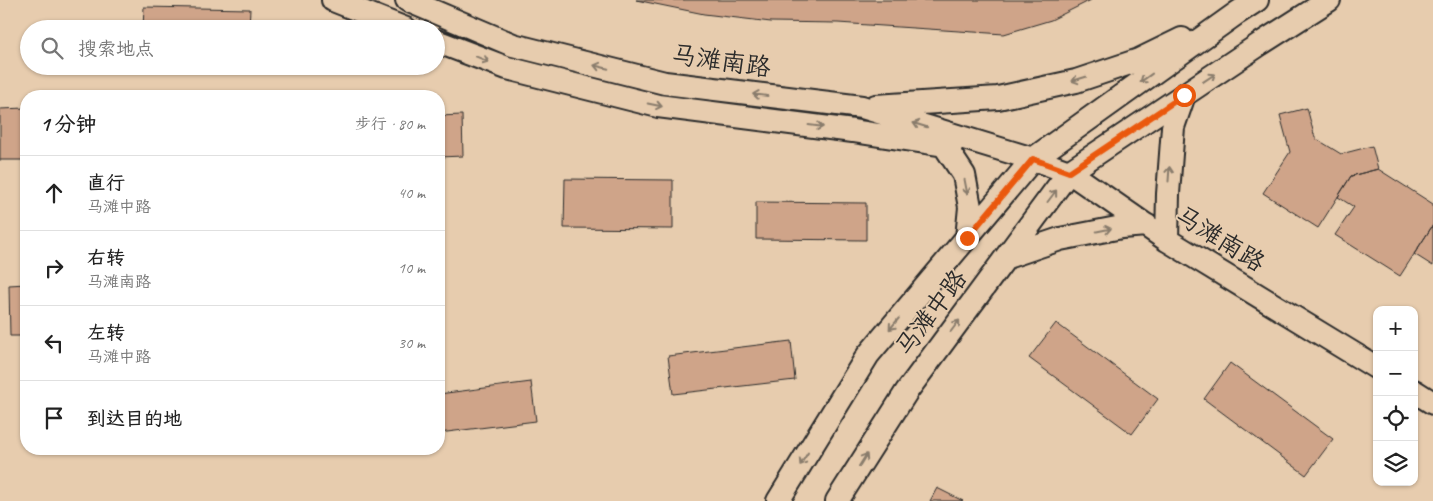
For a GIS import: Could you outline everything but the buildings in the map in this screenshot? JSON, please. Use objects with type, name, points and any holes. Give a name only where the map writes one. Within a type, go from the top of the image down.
[{"type":"main road","points":[[334,0],[384,20]]},
{"type":"main road","name":"马滩南路","points":[[407,0],[513,46],[664,83],[862,107],[1033,159],[1069,172],[1167,240],[1373,366]]},
{"type":"main road","name":"马滩中路","points":[[778,501],[868,355],[1033,159],[1237,13],[1258,0]]},
{"type":"main road","name":"马滩中路","points":[[837,501],[907,391],[1069,172],[1252,49],[1329,0]]},
{"type":"main road","points":[[862,107],[998,98],[1076,80],[1140,60],[1237,13]]},
{"type":"main road","name":"马滩南路","points":[[445,44],[507,68],[658,106],[844,130],[1033,159]]},
{"type":"main road","points":[[1167,240],[1173,127],[1184,95]]},
{"type":"main road","points":[[944,145],[964,175],[970,207],[967,238]]},
{"type":"main road","points":[[1007,257],[1060,239],[1122,227],[1146,225]]},
{"type":"main road","points":[[1418,394],[1433,403]]},
{"type":"route","points":[[967,238],[1033,159],[1069,172],[1184,95]]}]
